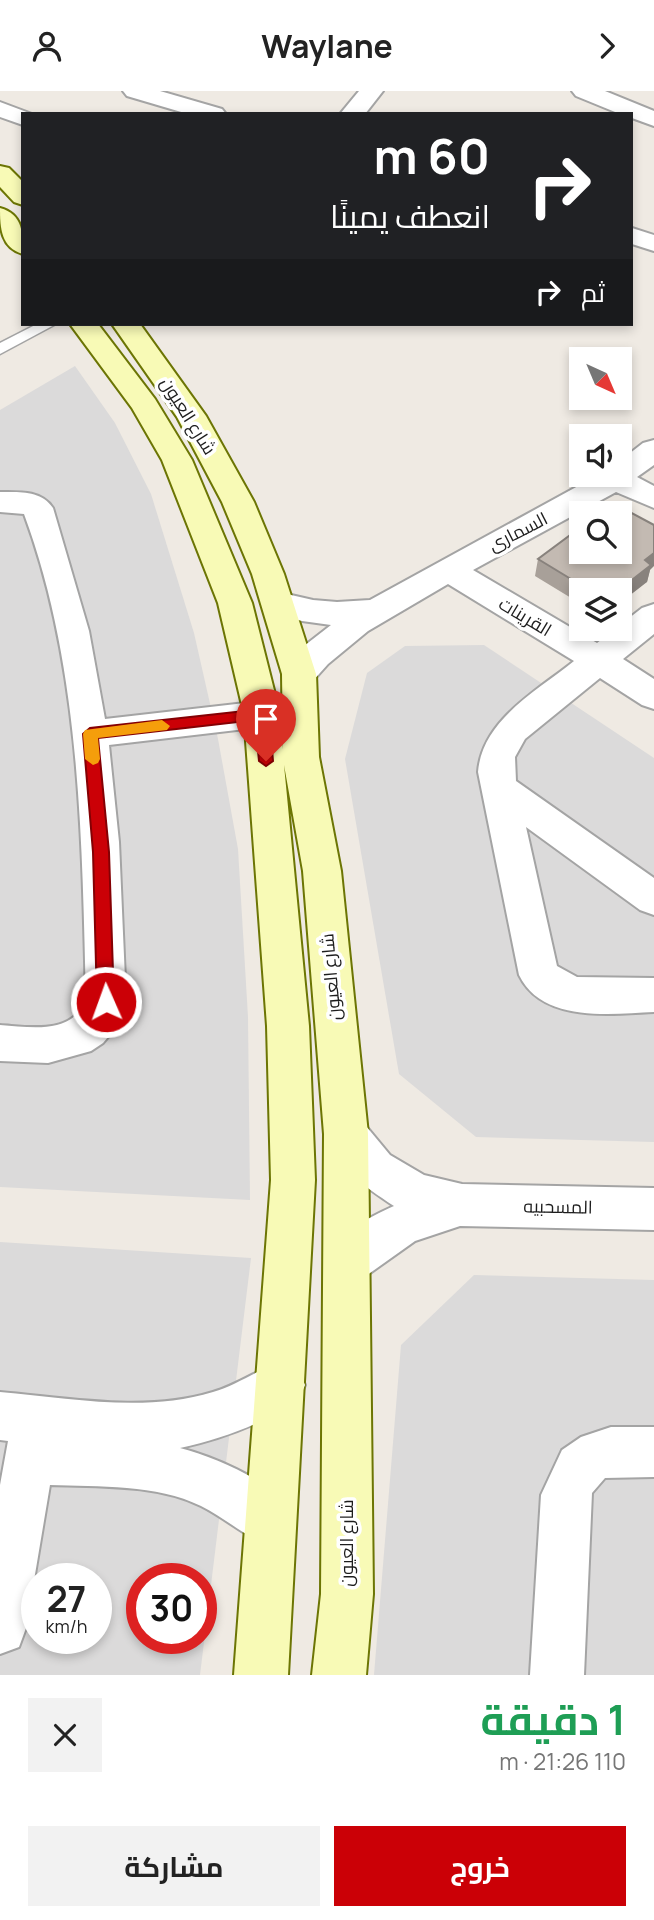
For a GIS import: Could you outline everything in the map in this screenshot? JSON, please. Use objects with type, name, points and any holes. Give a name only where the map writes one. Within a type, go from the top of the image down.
[{"type":"street","points":[[135,91],[207,112]]},
{"type":"street","points":[[354,112],[371,91]]},
{"type":"street","points":[[584,91],[654,119]]},
{"type":"street","points":[[0,109],[21,117]]},
{"type":"street","points":[[0,173],[21,195]]},
{"type":"street","points":[[0,216],[21,243]]},
{"type":"street","points":[[633,236],[654,243]]},
{"type":"street","name":"شارع العيون","points":[[86,326],[145,405],[177,460],[235,603],[262,714],[288,1026],[293,1166],[261,1675]]},
{"type":"street","name":"شارع العيون","points":[[127,326],[191,416],[238,502],[278,603],[299,674],[301,757],[322,871],[346,1134],[347,1594],[339,1675]]},
{"type":"street","name":"السمارى","points":[[632,466],[654,450]]},
{"type":"street","name":"السمارى","points":[[299,674],[335,638],[379,610],[477,553],[600,487]]},
{"type":"street","points":[[631,487],[654,498]]},
{"type":"street","points":[[0,502],[26,502],[37,508],[70,618],[90,734],[101,852],[106,1002],[101,1017],[76,1040],[59,1045],[0,1044]]},
{"type":"street","name":"القرينات","points":[[450,571],[531,621],[602,660],[654,696]]},
{"type":"street","name":"السمارى","points":[[278,603],[315,614],[334,615],[379,610]]},
{"type":"street","points":[[654,616],[512,730],[497,757],[499,787],[539,975],[549,986],[564,993],[654,995]]},
{"type":"street","points":[[90,734],[262,714]]},
{"type":"street","points":[[499,787],[654,899]]},
{"type":"street","name":"المسحبيه","points":[[346,1134],[373,1169],[415,1194],[461,1205],[654,1209]]},
{"type":"street","name":"المسحبيه","points":[[347,1262],[381,1234],[420,1215],[461,1205]]},
{"type":"street","points":[[0,1628],[22,1432],[139,1445],[253,1403],[281,1385]]},
{"type":"street","points":[[139,1445],[160,1467],[206,1482],[271,1522]]},
{"type":"street","points":[[557,1675],[566,1495],[570,1479],[578,1466],[606,1451],[654,1452]]},
{"type":"lane","points":[[0,349],[44,326]]},
{"type":"shaded area","points":[[75,366],[115,423],[151,494],[194,633],[218,739],[238,849],[248,1017],[250,1200],[0,1187],[0,410]]},
{"type":"shaded area","points":[[484,645],[654,758],[654,1142],[476,1137],[399,1074],[345,759],[367,673],[405,646]]},
{"type":"shaded area","points":[[0,1242],[251,1258],[214,1563],[126,1563],[126,1654],[203,1654],[200,1675],[0,1675]]},
{"type":"shaded area","points":[[474,1275],[654,1280],[654,1675],[374,1675],[401,1345]]},
{"type":"building","points":[[632,513],[654,525],[654,553],[645,560],[651,565],[632,580],[569,578],[538,559],[569,536],[569,564],[632,564]]},
{"type":"slow traffic","points":[[93,759],[90,734],[162,726]]},
{"type":"route","points":[[106,1002],[101,852],[90,734],[262,714],[266,761]]}]
